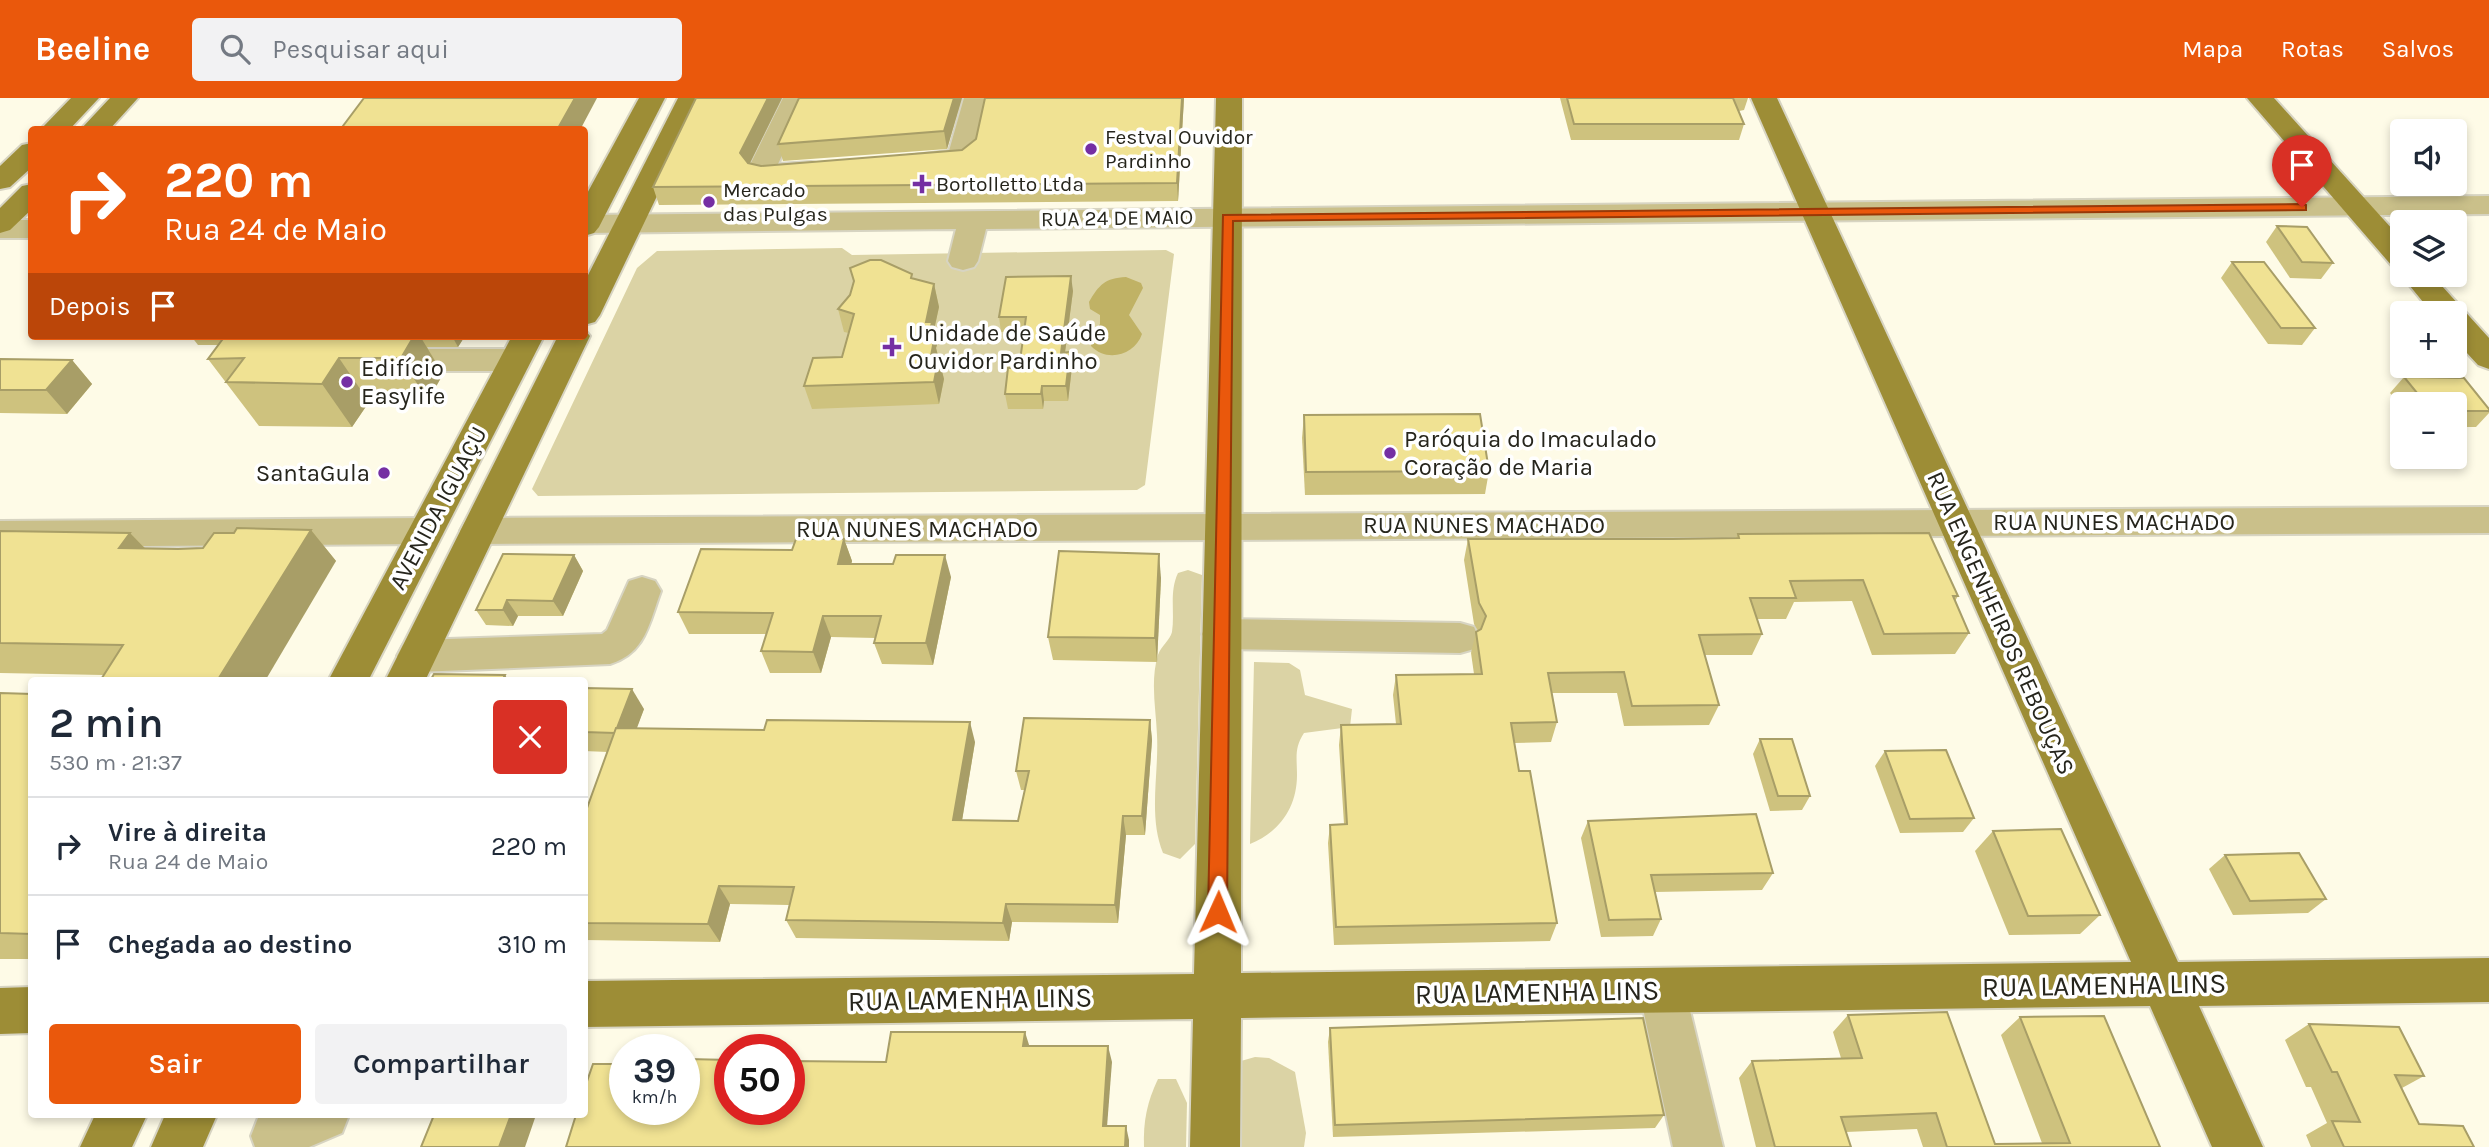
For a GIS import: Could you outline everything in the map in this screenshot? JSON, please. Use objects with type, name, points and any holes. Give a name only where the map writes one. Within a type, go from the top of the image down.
[{"type":"main road","points":[[57,126],[86,98]]},
{"type":"main road","points":[[97,126],[125,98]]},
{"type":"main road","points":[[588,219],[652,98]]},
{"type":"main road","points":[[588,306],[691,98]]},
{"type":"main road","points":[[1214,1147],[1229,98]]},
{"type":"main road","name":"RUA ENGENHEIROS REBOUÇAS","points":[[1764,98],[2238,1147]]},
{"type":"main road","points":[[2260,98],[2390,245]]},
{"type":"main road","points":[[636,128],[662,157]]},
{"type":"main road","points":[[0,181],[28,155]]},
{"type":"main road","points":[[0,224],[28,196]]},
{"type":"main road","points":[[2426,287],[2439,301]]},
{"type":"main road","points":[[2467,333],[2489,358]]},
{"type":"main road","name":"AVENIDA IGUAÇU","points":[[411,668],[572,340]]},
{"type":"main road","name":"AVENIDA IGUAÇU","points":[[350,677],[522,348]]},
{"type":"main road","name":"RUA LAMENHA LINS","points":[[588,1004],[2489,980]]},
{"type":"main road","points":[[0,1011],[28,1010]]},
{"type":"main road","points":[[105,1147],[120,1118]]},
{"type":"main road","points":[[176,1147],[190,1118]]},
{"type":"street","points":[[796,98],[762,169],[766,173],[834,168]]},
{"type":"street","points":[[888,164],[922,192],[962,156],[978,98]]},
{"type":"street","name":"RUA 24 DE MAIO","points":[[588,225],[629,223],[922,192],[973,220],[2489,205]]},
{"type":"street","points":[[963,261],[973,220]]},
{"type":"street","points":[[0,229],[28,229]]},
{"type":"street","points":[[356,360],[522,348]]},
{"type":"street","name":"RUA NUNES MACHADO","points":[[478,531],[2489,520]]},
{"type":"street","points":[[0,534],[426,531]]},
{"type":"street","points":[[411,668],[610,649],[623,640],[642,591]]},
{"type":"street","points":[[1221,634],[1460,638]]},
{"type":"street","points":[[1662,990],[1698,1147]]},
{"type":"street","points":[[276,1136],[317,1118]]},
{"type":"shaded area","points":[[842,248],[852,255],[1166,250],[1174,254],[1145,485],[1137,490],[538,496],[532,489],[637,268],[657,251]]},
{"type":"shaded area","points":[[1126,277],[1141,283],[1143,288],[1129,315],[1142,334],[1127,352],[1105,354],[1091,346],[1093,335],[1100,324],[1100,315],[1090,309],[1089,302],[1103,284]]},
{"type":"shaded area","points":[[1188,570],[1202,575],[1195,844],[1180,859],[1163,853],[1156,824],[1157,735],[1154,685],[1158,655],[1172,632],[1175,580],[1178,573]]},
{"type":"shaded area","points":[[1254,662],[1289,663],[1300,670],[1305,695],[1352,709],[1350,727],[1304,733],[1297,748],[1296,787],[1290,808],[1270,833],[1250,844]]},
{"type":"shaded area","points":[[1255,1057],[1269,1058],[1295,1072],[1306,1133],[1304,1147],[1239,1147],[1236,1071],[1241,1061]]},
{"type":"shaded area","points":[[1158,1079],[1176,1079],[1187,1103],[1186,1147],[1144,1147],[1146,1112]]},
{"type":"building","points":[[364,98],[575,98],[559,126],[343,126]]},
{"type":"building","points":[[696,98],[768,98],[740,153],[748,163],[761,166],[962,150],[976,139],[985,98],[1182,98],[1177,183],[653,187]]},
{"type":"building","points":[[799,98],[954,98],[944,131],[778,144]]},
{"type":"building","points":[[1567,98],[1733,98],[1744,124],[1574,124]]},
{"type":"building","points":[[2277,226],[2307,227],[2333,263],[2302,262]]},
{"type":"building","points":[[870,260],[881,260],[912,274],[911,278],[934,284],[926,322],[932,322],[928,340],[934,340],[931,356],[939,356],[934,382],[804,386],[813,358],[842,357],[854,314],[838,309],[850,295],[854,281],[850,268]]},
{"type":"building","points":[[2232,262],[2264,262],[2315,328],[2281,328]]},
{"type":"building","points":[[1071,276],[1061,353],[1070,352],[1066,386],[1042,386],[1041,394],[1005,394],[1008,368],[1019,368],[1026,317],[999,317],[1006,277]]},
{"type":"building","points":[[222,340],[412,340],[401,358],[339,358],[322,384],[226,382],[244,358],[208,359]]},
{"type":"building","points":[[0,359],[72,360],[46,390],[0,390]]},
{"type":"building","points":[[2405,378],[2464,378],[2489,411],[2467,411],[2467,392],[2416,392]]},
{"type":"building","points":[[1480,414],[1489,471],[1306,472],[1304,415]]},
{"type":"building","points":[[237,528],[311,530],[219,677],[103,677],[123,645],[0,643],[0,531],[130,533],[119,548],[178,549],[203,548],[214,533],[234,533]]},
{"type":"building","points":[[1929,533],[1958,596],[1953,596],[1969,633],[1884,634],[1863,580],[1790,581],[1796,598],[1750,598],[1762,634],[1699,635],[1719,705],[1632,706],[1624,672],[1548,673],[1557,722],[1511,723],[1519,771],[1530,771],[1557,923],[1336,927],[1330,825],[1347,824],[1341,725],[1401,724],[1396,675],[1482,674],[1476,632],[1481,629],[1486,616],[1479,603],[1468,539],[1672,539],[1739,538],[1738,534]]},
{"type":"building","points":[[796,539],[844,539],[838,564],[893,564],[896,555],[945,555],[926,643],[874,643],[881,616],[823,616],[813,652],[761,651],[773,613],[678,612],[701,549],[792,550]]},
{"type":"building","points":[[1059,551],[1159,554],[1155,638],[1048,637]]},
{"type":"building","points":[[503,554],[574,555],[553,601],[507,600],[503,610],[476,610]]},
{"type":"building","points":[[434,674],[505,675],[504,677],[432,677]]},
{"type":"building","points":[[588,688],[632,689],[615,733],[588,732]]},
{"type":"building","points":[[0,693],[28,694],[28,934],[0,933]]},
{"type":"building","points":[[1024,718],[1150,720],[1142,816],[1123,816],[1115,905],[1006,904],[1003,923],[786,920],[794,887],[719,886],[708,924],[588,923],[588,805],[616,728],[764,730],[767,720],[970,722],[953,820],[1018,821],[1029,771],[1016,771]]},
{"type":"building","points":[[1760,739],[1792,739],[1810,796],[1778,796]]},
{"type":"building","points":[[1946,750],[1974,818],[1910,819],[1885,751]]},
{"type":"building","points":[[1756,814],[1773,873],[1651,875],[1661,919],[1609,920],[1588,821]]},
{"type":"building","points":[[2061,829],[2100,915],[2028,916],[1993,831]]},
{"type":"building","points":[[2299,853],[2326,899],[2250,901],[2225,855]]},
{"type":"building","points":[[1947,1012],[1995,1144],[2070,1143],[2020,1017],[2104,1016],[2160,1147],[1947,1147],[1936,1113],[1841,1117],[1851,1147],[1775,1147],[1752,1061],[1862,1058],[1848,1015]]},
{"type":"building","points":[[1643,1018],[1664,1115],[1335,1125],[1330,1028]]},
{"type":"building","points":[[2309,1024],[2399,1027],[2424,1076],[2395,1075],[2419,1124],[2463,1126],[2474,1147],[2344,1147],[2332,1121],[2360,1122],[2337,1072],[2332,1072]]},
{"type":"building","points":[[891,1032],[1025,1032],[1023,1046],[1108,1046],[1103,1126],[1126,1126],[1125,1147],[566,1147],[575,1118],[588,1118],[588,1078],[593,1064],[609,1064],[609,1125],[700,1125],[700,1059],[714,1060],[714,1125],[805,1125],[805,1061],[886,1062]]},
{"type":"building","points":[[433,1118],[510,1118],[499,1147],[421,1147]]},
{"type":"place","name":"Festval Ouvidor Pardinho","points":[[1091,149]]},
{"type":"place","name":"Bortolletto Ltda","points":[[922,184]]},
{"type":"place","name":"Mercado das Pulgas","points":[[709,202]]},
{"type":"place","name":"Unidade de Saúde Ouvidor Pardinho","points":[[892,347]]},
{"type":"place","name":"Edifício Easylife","points":[[347,382]]},
{"type":"place","name":"Paróquia do Imaculado Coração de Maria","points":[[1390,453]]},
{"type":"place","name":"SantaGula","points":[[384,473]]},
{"type":"route","points":[[1218,912],[1227,218],[2302,207]]}]
